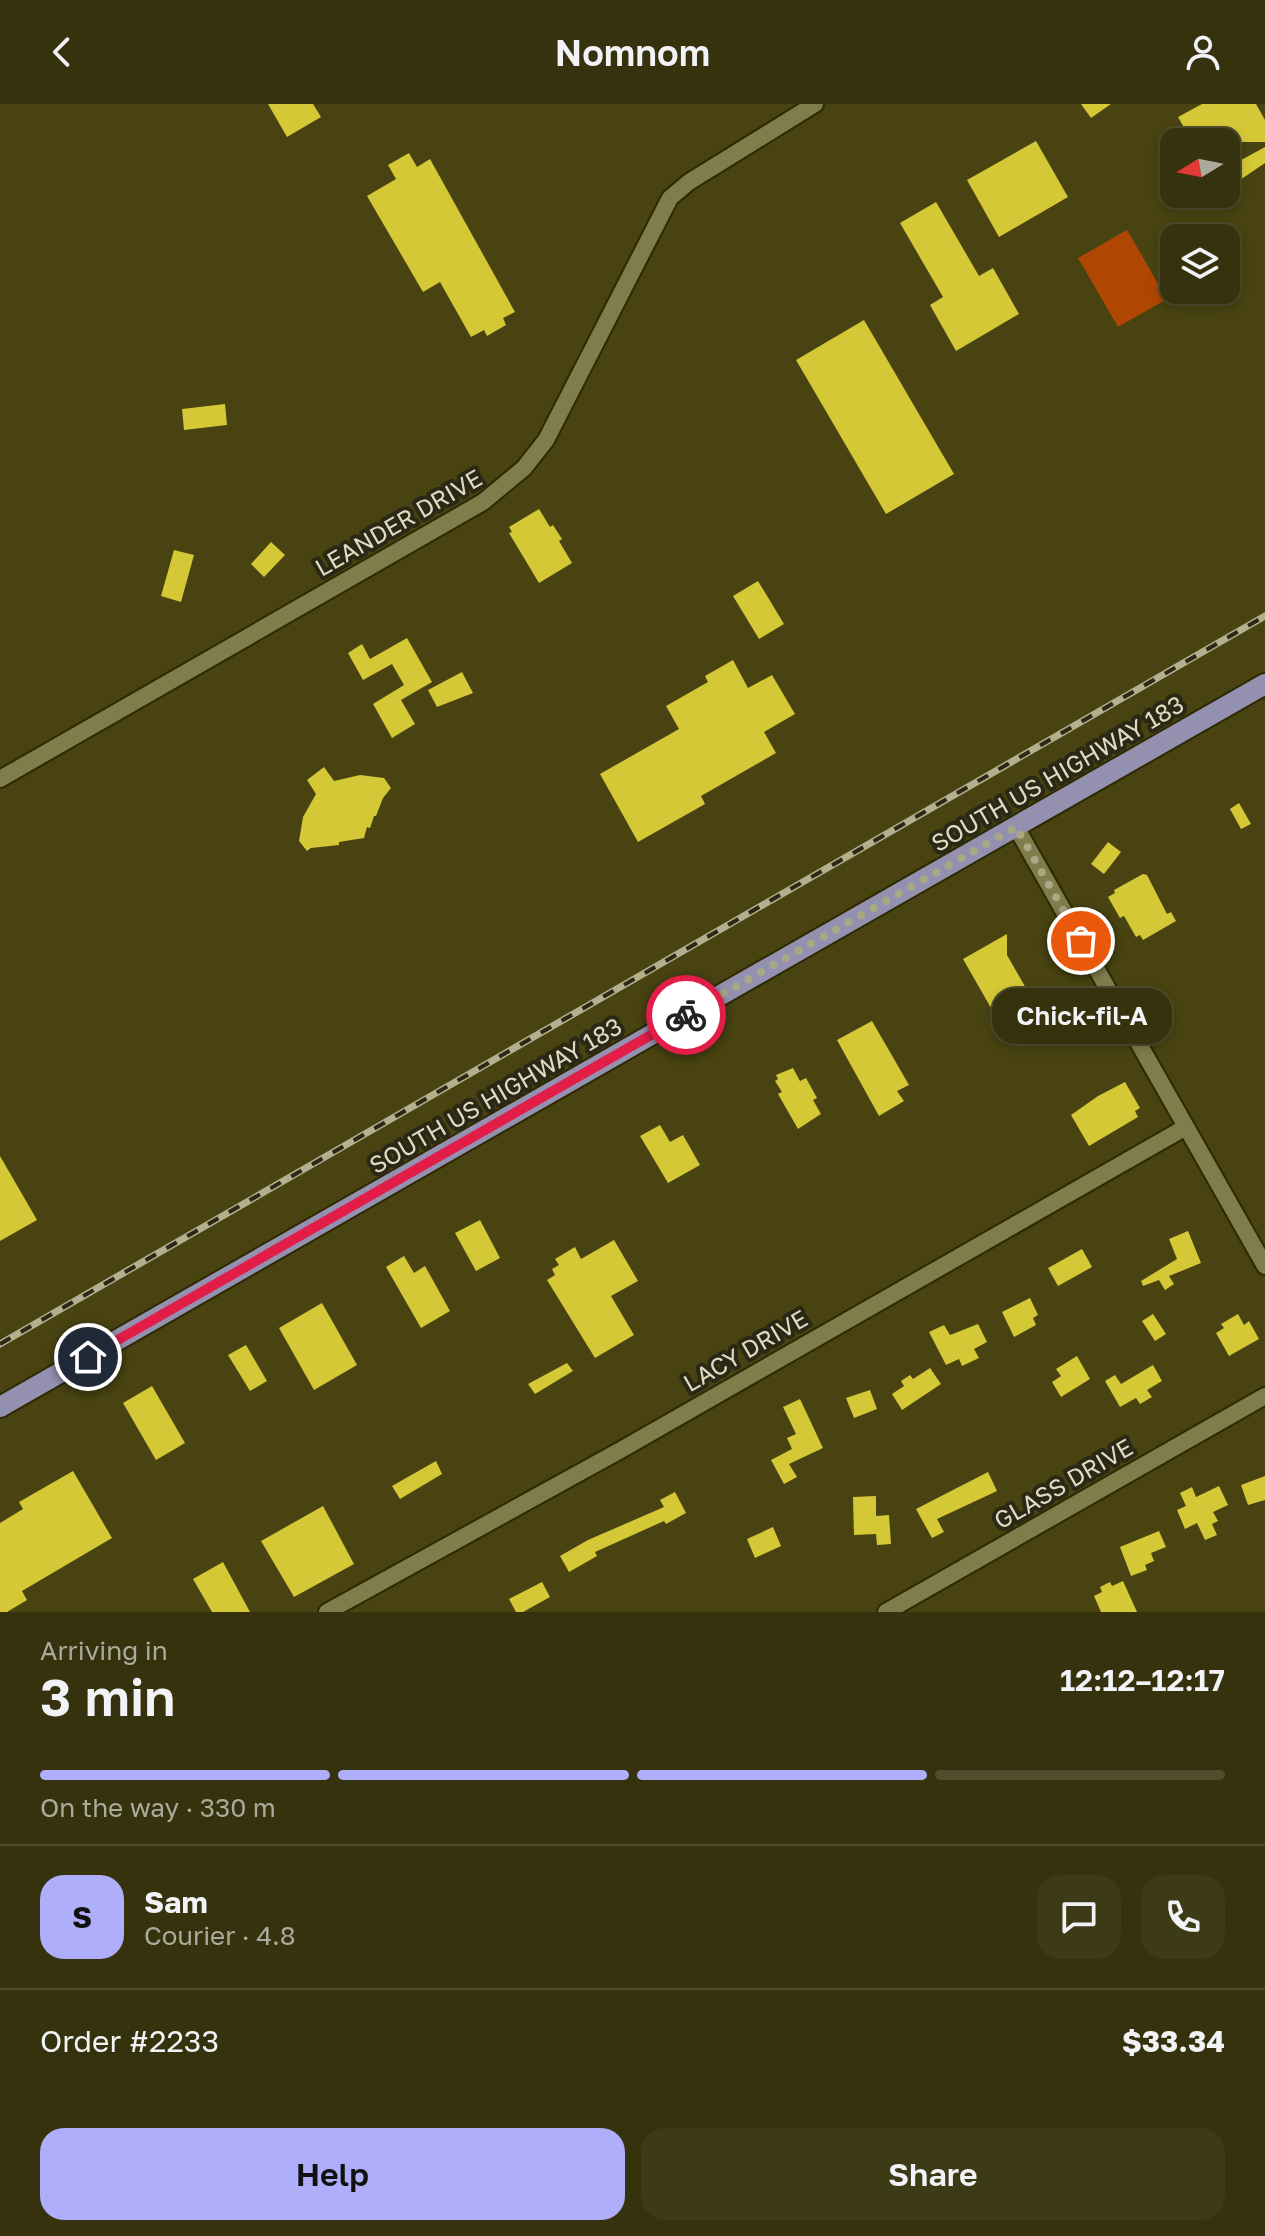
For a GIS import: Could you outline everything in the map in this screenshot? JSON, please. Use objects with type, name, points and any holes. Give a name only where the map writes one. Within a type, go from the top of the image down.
[{"type":"main road","name":"SOUTH US HIGHWAY 183","points":[[0,1407],[1265,684]]},
{"type":"street","name":"LEANDER DRIVE","points":[[0,779],[497,492],[524,468],[546,440],[670,198],[689,182],[815,104]]},
{"type":"street","points":[[1016,827],[1265,1266]]},
{"type":"street","name":"LACY DRIVE","points":[[327,1612],[619,1451],[1186,1127]]},
{"type":"street","name":"GLASS DRIVE","points":[[886,1612],[1265,1396]]},
{"type":"shaded area","points":[[1127,230],[1160,287],[1160,303],[1118,327],[1078,258]]},
{"type":"building","points":[[268,104],[313,104],[321,117],[287,137]]},
{"type":"building","points":[[1081,104],[1111,104],[1091,118]]},
{"type":"building","points":[[1202,104],[1256,104],[1265,120],[1265,142],[1240,142],[1240,128],[1184,128],[1178,117]]},
{"type":"building","points":[[1036,141],[1068,197],[999,237],[967,180]]},
{"type":"building","points":[[1265,147],[1265,163],[1240,180],[1240,161]]},
{"type":"building","points":[[409,153],[417,167],[430,159],[515,312],[503,318],[506,325],[487,336],[484,330],[471,337],[440,282],[423,292],[367,196],[396,179],[388,165]]},
{"type":"building","points":[[936,202],[979,276],[993,268],[1019,314],[956,351],[930,305],[943,297],[900,223]]},
{"type":"building","points":[[864,320],[954,474],[886,514],[796,360]]},
{"type":"building","points":[[225,404],[227,425],[184,430],[182,409]]},
{"type":"building","points":[[539,509],[562,539],[559,541],[572,563],[539,583],[509,533],[512,532],[509,527]]},
{"type":"building","points":[[271,542],[285,555],[264,577],[251,564]]},
{"type":"building","points":[[174,550],[194,555],[181,602],[161,596]]},
{"type":"building","points":[[758,581],[784,624],[759,639],[733,596]]},
{"type":"building","points":[[407,638],[432,682],[401,700],[415,724],[392,738],[373,704],[404,685],[392,664],[363,680],[348,653],[362,644],[370,659]]},
{"type":"building","points":[[733,660],[748,688],[772,675],[795,714],[764,732],[776,753],[701,796],[705,804],[638,842],[600,774],[679,729],[666,706],[708,682],[705,676]]},
{"type":"building","points":[[462,672],[473,693],[437,707],[428,690]]},
{"type":"building","points":[[324,767],[334,781],[360,775],[384,778],[391,788],[383,798],[370,828],[367,827],[364,838],[307,851],[299,841],[303,817],[316,794],[307,780]]},
{"type":"building","points":[[1239,803],[1251,824],[1241,829],[1230,809]]},
{"type":"building","points":[[1108,842],[1121,852],[1104,874],[1091,864]]},
{"type":"building","points":[[1143,874],[1147,875],[1167,914],[1171,912],[1176,921],[1143,940],[1140,935],[1136,937],[1124,916],[1120,918],[1108,897],[1115,893],[1114,890]]},
{"type":"building","points":[[1007,934],[1007,955],[1034,1002],[999,1022],[963,959]]},
{"type":"building","points":[[872,1021],[909,1085],[897,1091],[904,1101],[879,1116],[837,1040]]},
{"type":"building","points":[[793,1068],[800,1081],[806,1078],[817,1098],[813,1100],[821,1114],[798,1129],[778,1094],[782,1092],[775,1081],[778,1079],[776,1075]]},
{"type":"building","points":[[1125,1082],[1140,1108],[1135,1111],[1138,1117],[1089,1146],[1071,1115]]},
{"type":"building","points":[[660,1125],[670,1142],[683,1135],[700,1165],[668,1183],[640,1136]]},
{"type":"building","points":[[0,1156],[37,1220],[0,1241]]},
{"type":"building","points":[[480,1220],[500,1258],[476,1271],[455,1233]]},
{"type":"building","points":[[1188,1231],[1201,1263],[1169,1276],[1174,1284],[1165,1290],[1159,1280],[1143,1286],[1141,1281],[1177,1259],[1169,1239]]},
{"type":"building","points":[[614,1240],[638,1281],[611,1296],[634,1335],[595,1358],[547,1280],[555,1275],[552,1269],[559,1265],[555,1259],[575,1247],[581,1259]]},
{"type":"building","points":[[1082,1249],[1092,1267],[1058,1286],[1048,1268]]},
{"type":"building","points":[[404,1256],[414,1273],[425,1266],[450,1311],[421,1328],[386,1267]]},
{"type":"building","points":[[1030,1298],[1038,1315],[1033,1318],[1036,1325],[1014,1337],[1002,1312]]},
{"type":"building","points":[[322,1303],[357,1365],[314,1390],[279,1328]]},
{"type":"building","points":[[1153,1314],[1166,1334],[1155,1341],[1142,1321]]},
{"type":"building","points":[[1238,1314],[1244,1325],[1249,1321],[1259,1339],[1229,1356],[1216,1333],[1224,1328],[1221,1324]]},
{"type":"building","points":[[978,1324],[987,1342],[974,1349],[979,1358],[962,1366],[959,1359],[946,1365],[929,1332],[944,1325],[950,1335]]},
{"type":"building","points":[[246,1345],[267,1381],[250,1391],[228,1355]]},
{"type":"building","points":[[1077,1356],[1090,1379],[1061,1397],[1052,1382],[1061,1376],[1056,1369]]},
{"type":"building","points":[[567,1363],[573,1371],[535,1394],[528,1384]]},
{"type":"building","points":[[1153,1365],[1162,1381],[1147,1390],[1152,1397],[1140,1404],[1136,1398],[1120,1407],[1105,1381],[1115,1375],[1121,1384]]},
{"type":"building","points":[[930,1368],[941,1384],[902,1410],[892,1394],[904,1386],[901,1381],[910,1375],[913,1379]]},
{"type":"building","points":[[152,1386],[185,1443],[156,1460],[123,1403]]},
{"type":"building","points":[[870,1390],[877,1409],[854,1418],[846,1398]]},
{"type":"building","points":[[800,1399],[823,1448],[789,1464],[797,1477],[784,1484],[771,1460],[792,1449],[787,1438],[796,1434],[783,1407]]},
{"type":"building","points":[[436,1461],[442,1474],[400,1499],[392,1486]]},
{"type":"building","points":[[73,1471],[112,1538],[22,1591],[27,1600],[7,1612],[0,1612],[0,1523],[23,1509],[19,1502]]},
{"type":"building","points":[[988,1472],[997,1491],[937,1519],[944,1532],[932,1538],[916,1509]]},
{"type":"building","points":[[1265,1476],[1265,1500],[1248,1505],[1241,1485]]},
{"type":"building","points":[[1219,1486],[1228,1505],[1213,1512],[1218,1521],[1212,1524],[1217,1535],[1205,1540],[1197,1523],[1185,1529],[1177,1510],[1186,1506],[1180,1493],[1192,1487],[1196,1497]]},
{"type":"building","points":[[675,1492],[686,1513],[595,1552],[597,1556],[569,1572],[560,1556],[588,1540],[664,1507],[660,1500]]},
{"type":"building","points":[[876,1496],[876,1516],[889,1515],[891,1544],[877,1545],[876,1534],[854,1535],[853,1497]]},
{"type":"building","points":[[323,1506],[354,1564],[294,1597],[261,1541]]},
{"type":"building","points":[[773,1527],[781,1546],[755,1558],[747,1539]]},
{"type":"building","points":[[1159,1531],[1166,1547],[1151,1553],[1154,1561],[1145,1565],[1147,1570],[1131,1576],[1120,1547]]},
{"type":"building","points":[[223,1562],[250,1612],[212,1612],[193,1579]]},
{"type":"building","points":[[1123,1581],[1137,1612],[1101,1612],[1094,1596],[1102,1592],[1100,1587]]},
{"type":"building","points":[[542,1582],[550,1597],[523,1612],[516,1612],[509,1599]]},
{"type":"railway","points":[[0,1344],[1265,616]]},
{"type":"way so far","points":[[686,1015],[1016,827],[1081,941]]},
{"type":"place","name":"Chick-fil-A","points":[[1081,941]]},
{"type":"route","points":[[88,1357],[686,1015]]}]
